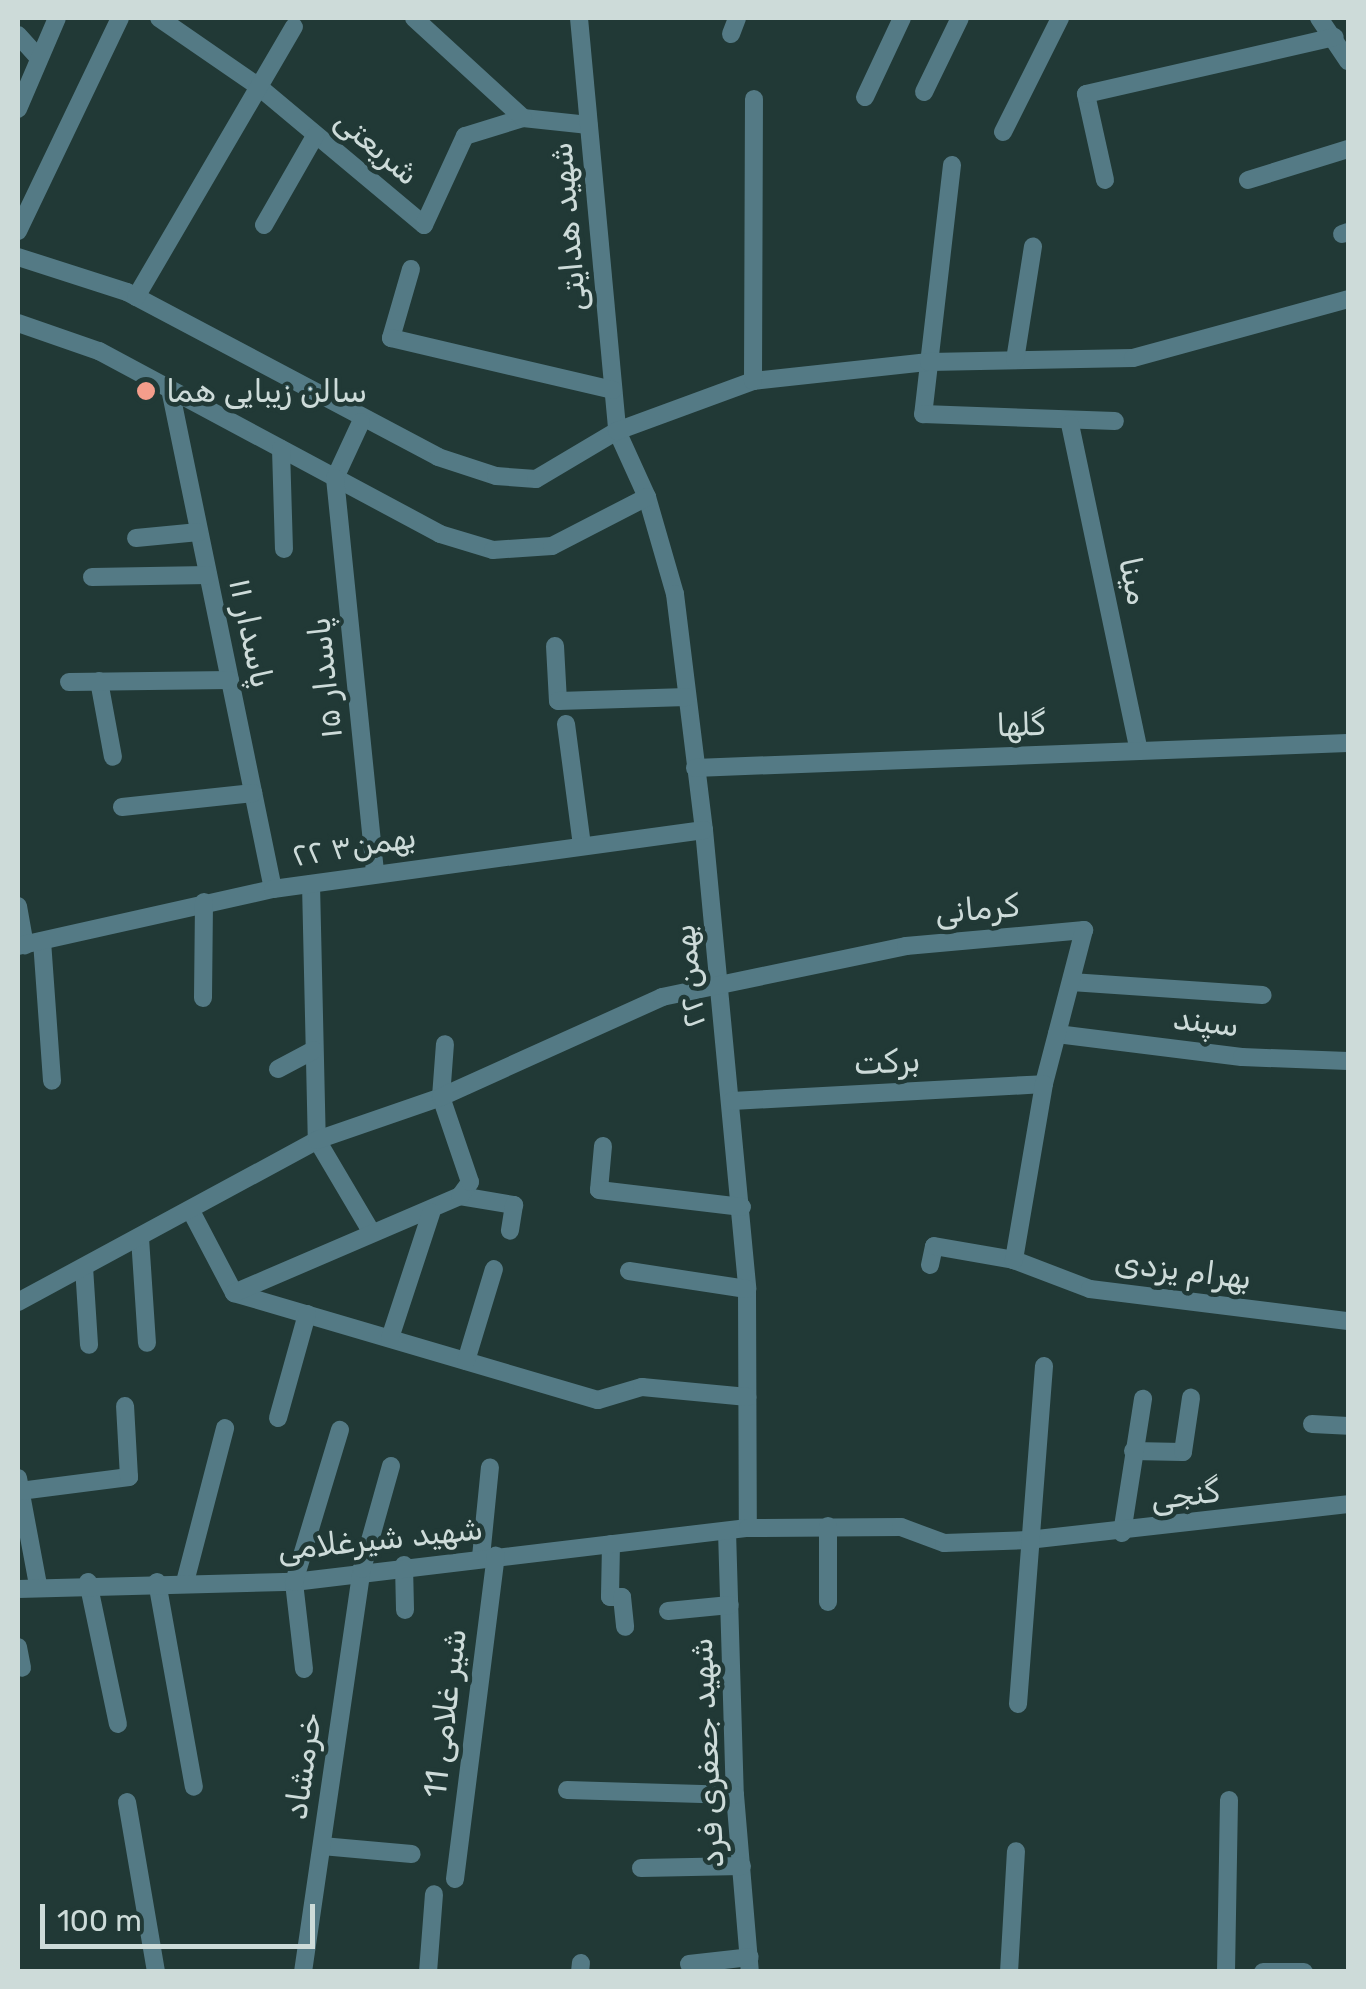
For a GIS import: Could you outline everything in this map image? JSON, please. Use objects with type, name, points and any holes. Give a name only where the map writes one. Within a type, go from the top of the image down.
[{"type":"street","points":[[18,109],[57,18]]},
{"type":"street","points":[[18,231],[120,18]]},
{"type":"street","name":"شریعتی","points":[[158,18],[259,87],[424,225],[465,136],[523,118],[589,125]]},
{"type":"street","points":[[414,18],[523,118]]},
{"type":"street","name":"شهید هدایتی","points":[[580,18],[617,431]]},
{"type":"street","points":[[865,97],[902,18]]},
{"type":"street","points":[[924,92],[960,18]]},
{"type":"street","points":[[1003,132],[1060,18]]},
{"type":"street","points":[[1319,18],[1336,36],[1348,61]]},
{"type":"street","points":[[136,296],[294,27]]},
{"type":"street","points":[[18,36],[38,58]]},
{"type":"street","points":[[1105,180],[1086,94],[1336,36]]},
{"type":"street","points":[[752,381],[754,99]]},
{"type":"street","points":[[264,225],[316,136]]},
{"type":"street","points":[[1248,180],[1348,149]]},
{"type":"street","points":[[952,165],[923,414],[1070,424],[1115,421]]},
{"type":"street","points":[[1014,360],[1032,246]]},
{"type":"street","points":[[18,258],[136,296],[358,428],[496,476],[536,479],[617,431],[752,381],[929,362],[1133,358],[1348,299]]},
{"type":"street","points":[[412,270],[392,338],[613,390]]},
{"type":"street","points":[[18,323],[99,350],[281,449],[338,471],[440,534],[492,550],[552,546],[647,497]]},
{"type":"street","name":"پاسدار ۱۱","points":[[170,389],[273,889]]},
{"type":"street","name":"مینا","points":[[1070,424],[1139,751]]},
{"type":"street","points":[[338,471],[358,428]]},
{"type":"street","name":"۲۲ بهمن","points":[[617,431],[647,497],[675,594],[704,830],[742,1207],[747,1289],[748,1528]]},
{"type":"street","points":[[281,449],[284,549]]},
{"type":"street","name":"پاسدار ۱۵","points":[[338,471],[375,872]]},
{"type":"street","points":[[136,538],[200,532]]},
{"type":"street","points":[[92,576],[208,574]]},
{"type":"street","points":[[554,646],[558,701],[687,697]]},
{"type":"street","points":[[69,682],[230,680]]},
{"type":"street","points":[[99,681],[113,757]]},
{"type":"street","points":[[566,724],[582,845]]},
{"type":"street","name":"گلها","points":[[695,768],[1348,743]]},
{"type":"street","points":[[122,807],[253,793]]},
{"type":"street","name":"۲۲ بهمن۳","points":[[28,944],[273,889],[375,872],[704,830]]},
{"type":"street","points":[[311,884],[318,1140],[372,1233]]},
{"type":"street","points":[[203,998],[204,902]]},
{"type":"street","points":[[18,906],[52,1081]]},
{"type":"street","name":"کرمانی","points":[[720,985],[906,946],[1084,930],[1044,1084],[1014,1260]]},
{"type":"street","points":[[1070,982],[1263,994]]},
{"type":"street","points":[[18,1302],[318,1140],[441,1097],[662,997],[720,985]]},
{"type":"street","name":"سپند","points":[[1057,1034],[1242,1057],[1348,1061]]},
{"type":"street","points":[[234,1293],[372,1233],[431,1213],[460,1196],[470,1182],[441,1097],[445,1044]]},
{"type":"street","points":[[278,1069],[313,1050]]},
{"type":"street","name":"برکت","points":[[732,1100],[1044,1084]]},
{"type":"street","points":[[604,1146],[599,1190],[742,1207]]},
{"type":"street","points":[[460,1196],[514,1205],[510,1231]]},
{"type":"street","points":[[191,1211],[234,1293],[598,1400],[642,1387],[748,1397]]},
{"type":"street","points":[[390,1338],[431,1213]]},
{"type":"street","points":[[140,1238],[147,1344]]},
{"type":"street","name":"بهرام یزدی","points":[[930,1265],[934,1246],[1014,1260],[1090,1288],[1348,1321]]},
{"type":"street","points":[[84,1267],[90,1345]]},
{"type":"street","points":[[466,1361],[494,1269]]},
{"type":"street","points":[[629,1271],[747,1289]]},
{"type":"street","points":[[278,1418],[306,1314]]},
{"type":"street","points":[[1018,1704],[1044,1366]]},
{"type":"street","points":[[1133,1451],[1182,1452],[1191,1398]]},
{"type":"street","points":[[1122,1533],[1143,1400]]},
{"type":"street","points":[[38,1585],[19,1485],[129,1477],[125,1406]]},
{"type":"street","points":[[1312,1424],[1348,1426]]},
{"type":"street","points":[[186,1582],[225,1428]]},
{"type":"street","points":[[304,1669],[294,1582],[340,1430]]},
{"type":"street","name":"خرمشاد","points":[[303,1972],[362,1569],[391,1466]]},
{"type":"street","name":"شیر غلامی 11","points":[[455,1879],[488,1556],[490,1468]]},
{"type":"street","name":"گنجی","points":[[828,1526],[901,1527],[944,1543],[1028,1540],[1122,1533],[1348,1504]]},
{"type":"street","points":[[828,1526],[828,1602]]},
{"type":"street","name":"شهید شیرغلامی","points":[[18,1589],[88,1582],[294,1582],[362,1569],[748,1528],[828,1526]]},
{"type":"street","name":"شهید جعفری فرد","points":[[727,1531],[735,1795],[750,1964]]},
{"type":"street","points":[[610,1544],[610,1597],[622,1597],[625,1627]]},
{"type":"street","points":[[404,1565],[405,1610]]},
{"type":"street","points":[[88,1582],[118,1724]]},
{"type":"street","points":[[158,1582],[194,1787]]},
{"type":"street","points":[[668,1612],[730,1604]]},
{"type":"street","points":[[18,1647],[22,1668]]},
{"type":"street","points":[[567,1790],[735,1795]]},
{"type":"street","points":[[1226,1972],[1229,1800]]},
{"type":"street","points":[[127,1802],[156,1972]]},
{"type":"street","points":[[322,1846],[412,1854]]},
{"type":"street","points":[[1009,1972],[1016,1851]]},
{"type":"street","points":[[641,1868],[742,1866]]},
{"type":"street","points":[[428,1972],[434,1894]]},
{"type":"street","points":[[688,1964],[750,1964]]},
{"type":"street","points":[[1263,1972],[1304,1971]]},
{"type":"place","name":"سالن زیبایی هما","points":[[146,391]]}]
